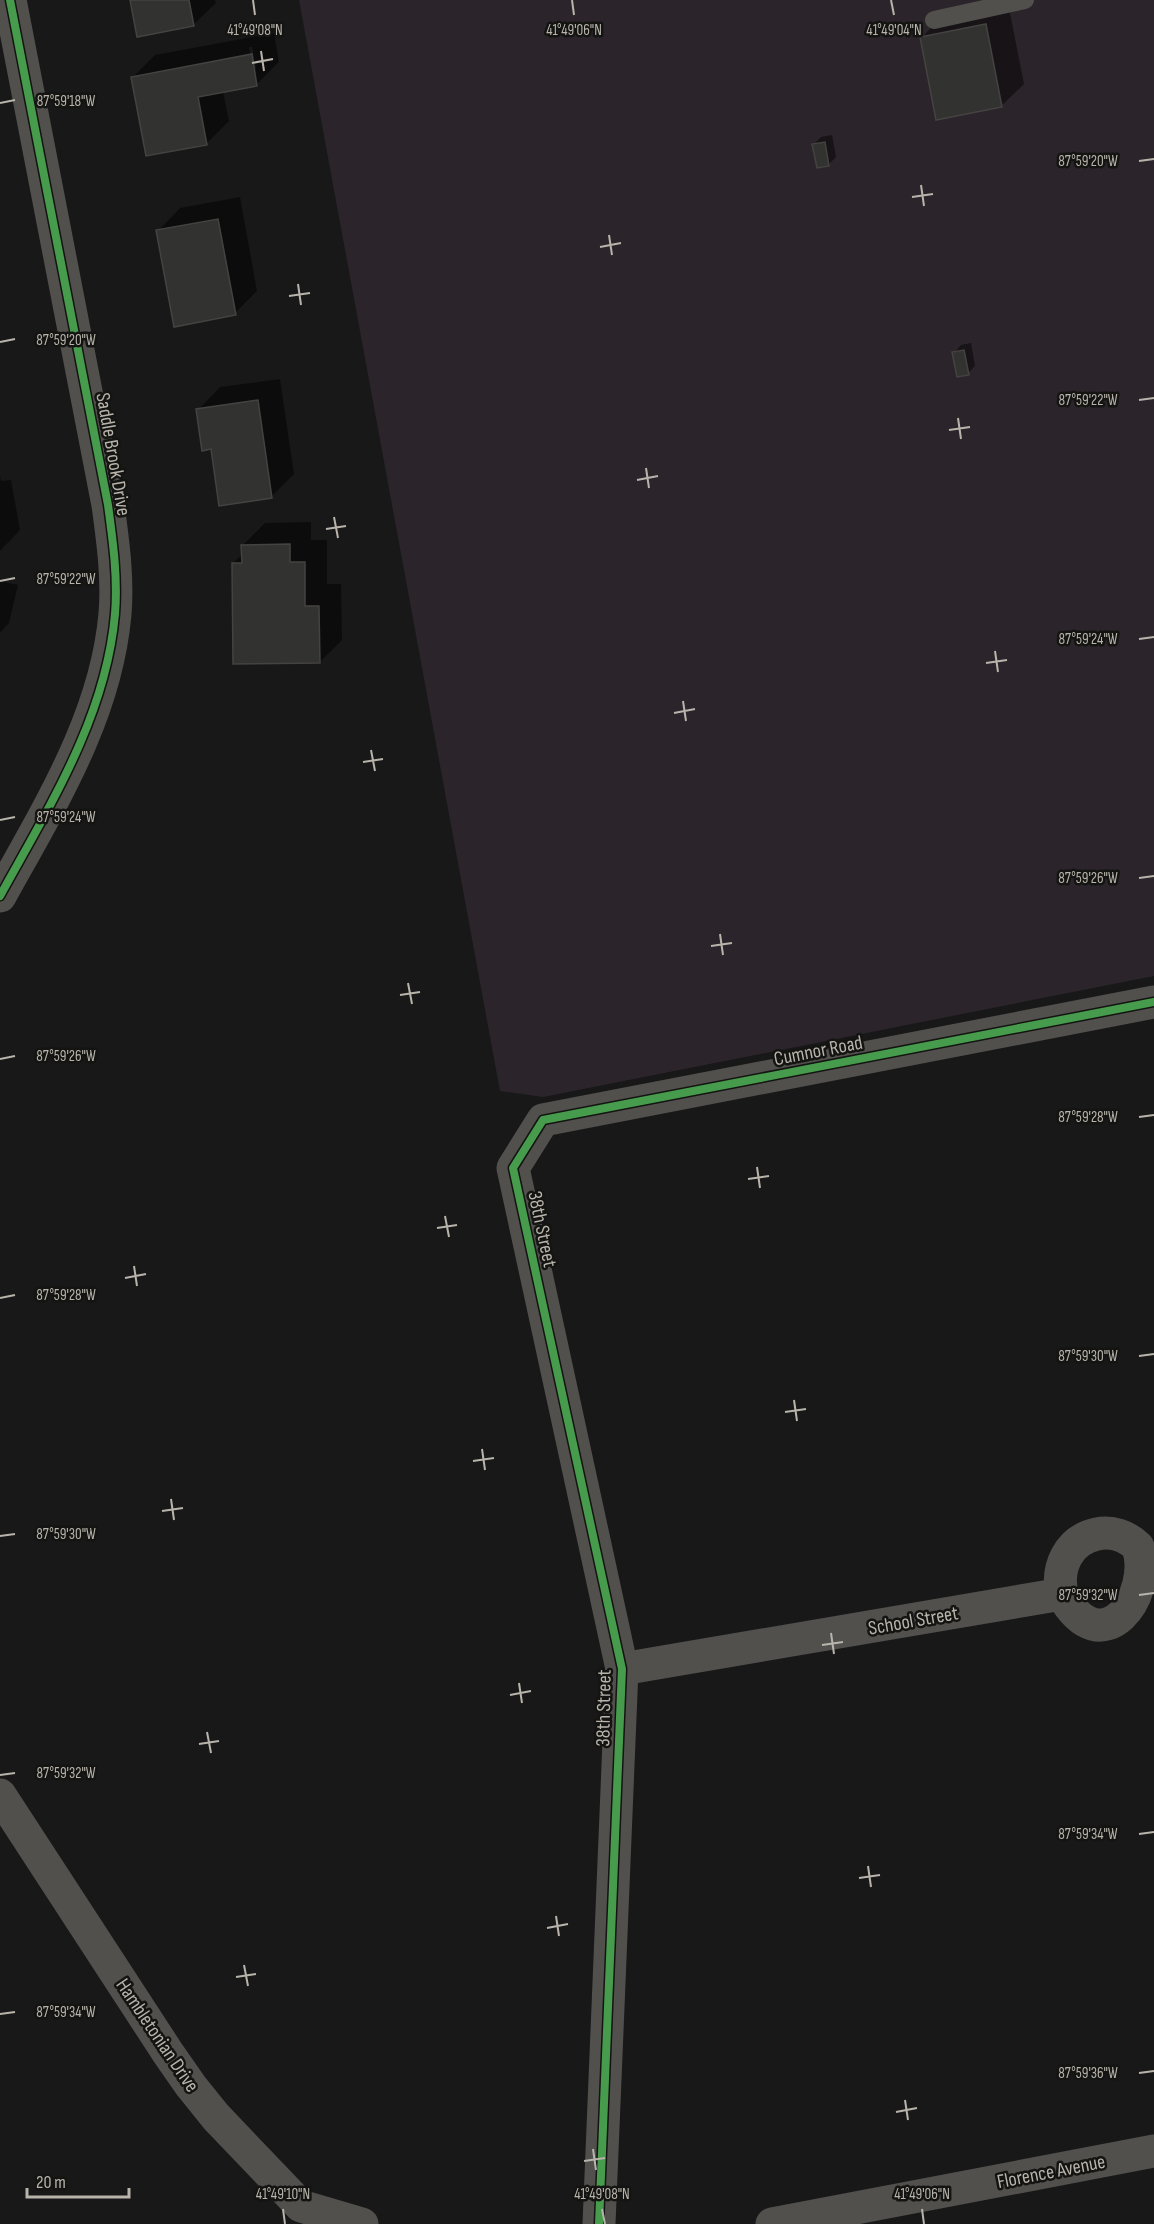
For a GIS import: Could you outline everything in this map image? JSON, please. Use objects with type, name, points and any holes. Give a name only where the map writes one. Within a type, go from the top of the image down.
[{"type":"street","name":"Saddle Brook Drive","points":[[0,896],[55,796],[96,705],[107,668],[116,594],[116,564],[108,505],[10,0]]},
{"type":"street","name":"Cumnor Road","points":[[513,1168],[543,1120],[1154,1002]]},
{"type":"street","name":"38th Street","points":[[513,1168],[622,1669],[599,2224]]},
{"type":"street","name":"School Street","points":[[622,1669],[1062,1594]]},
{"type":"street","name":"Hambletonian Drive","points":[[0,1795],[191,2086],[294,2215],[362,2224]]},
{"type":"street","name":"Florence Avenue","points":[[772,2224],[1154,2151]]},
{"type":"lane","points":[[934,20],[1025,0]]},
{"type":"shaded area","points":[[299,0],[1154,0],[1154,976],[543,1097],[500,1091]]},
{"type":"building","points":[[130,0],[189,0],[194,26],[137,37]]},
{"type":"building","points":[[986,24],[1002,107],[936,120],[920,37]]},
{"type":"building","points":[[252,54],[257,86],[198,97],[207,145],[146,156],[131,77]]},
{"type":"building","points":[[825,142],[829,166],[817,168],[812,144]]},
{"type":"building","points":[[218,219],[236,315],[174,327],[156,230]]},
{"type":"building","points":[[964,350],[969,375],[957,377],[952,352]]},
{"type":"building","points":[[258,400],[272,498],[219,506],[211,449],[202,451],[196,409]]},
{"type":"building","points":[[290,544],[290,562],[305,562],[305,606],[319,606],[320,663],[233,664],[232,563],[242,563],[241,545]]},
{"type":"cycle path","points":[[0,896],[56,795],[88,725],[109,652],[116,600],[115,560],[108,505],[10,0]]},
{"type":"cycle path","points":[[599,2224],[622,1669],[513,1168],[543,1120],[1154,1002]]}]
